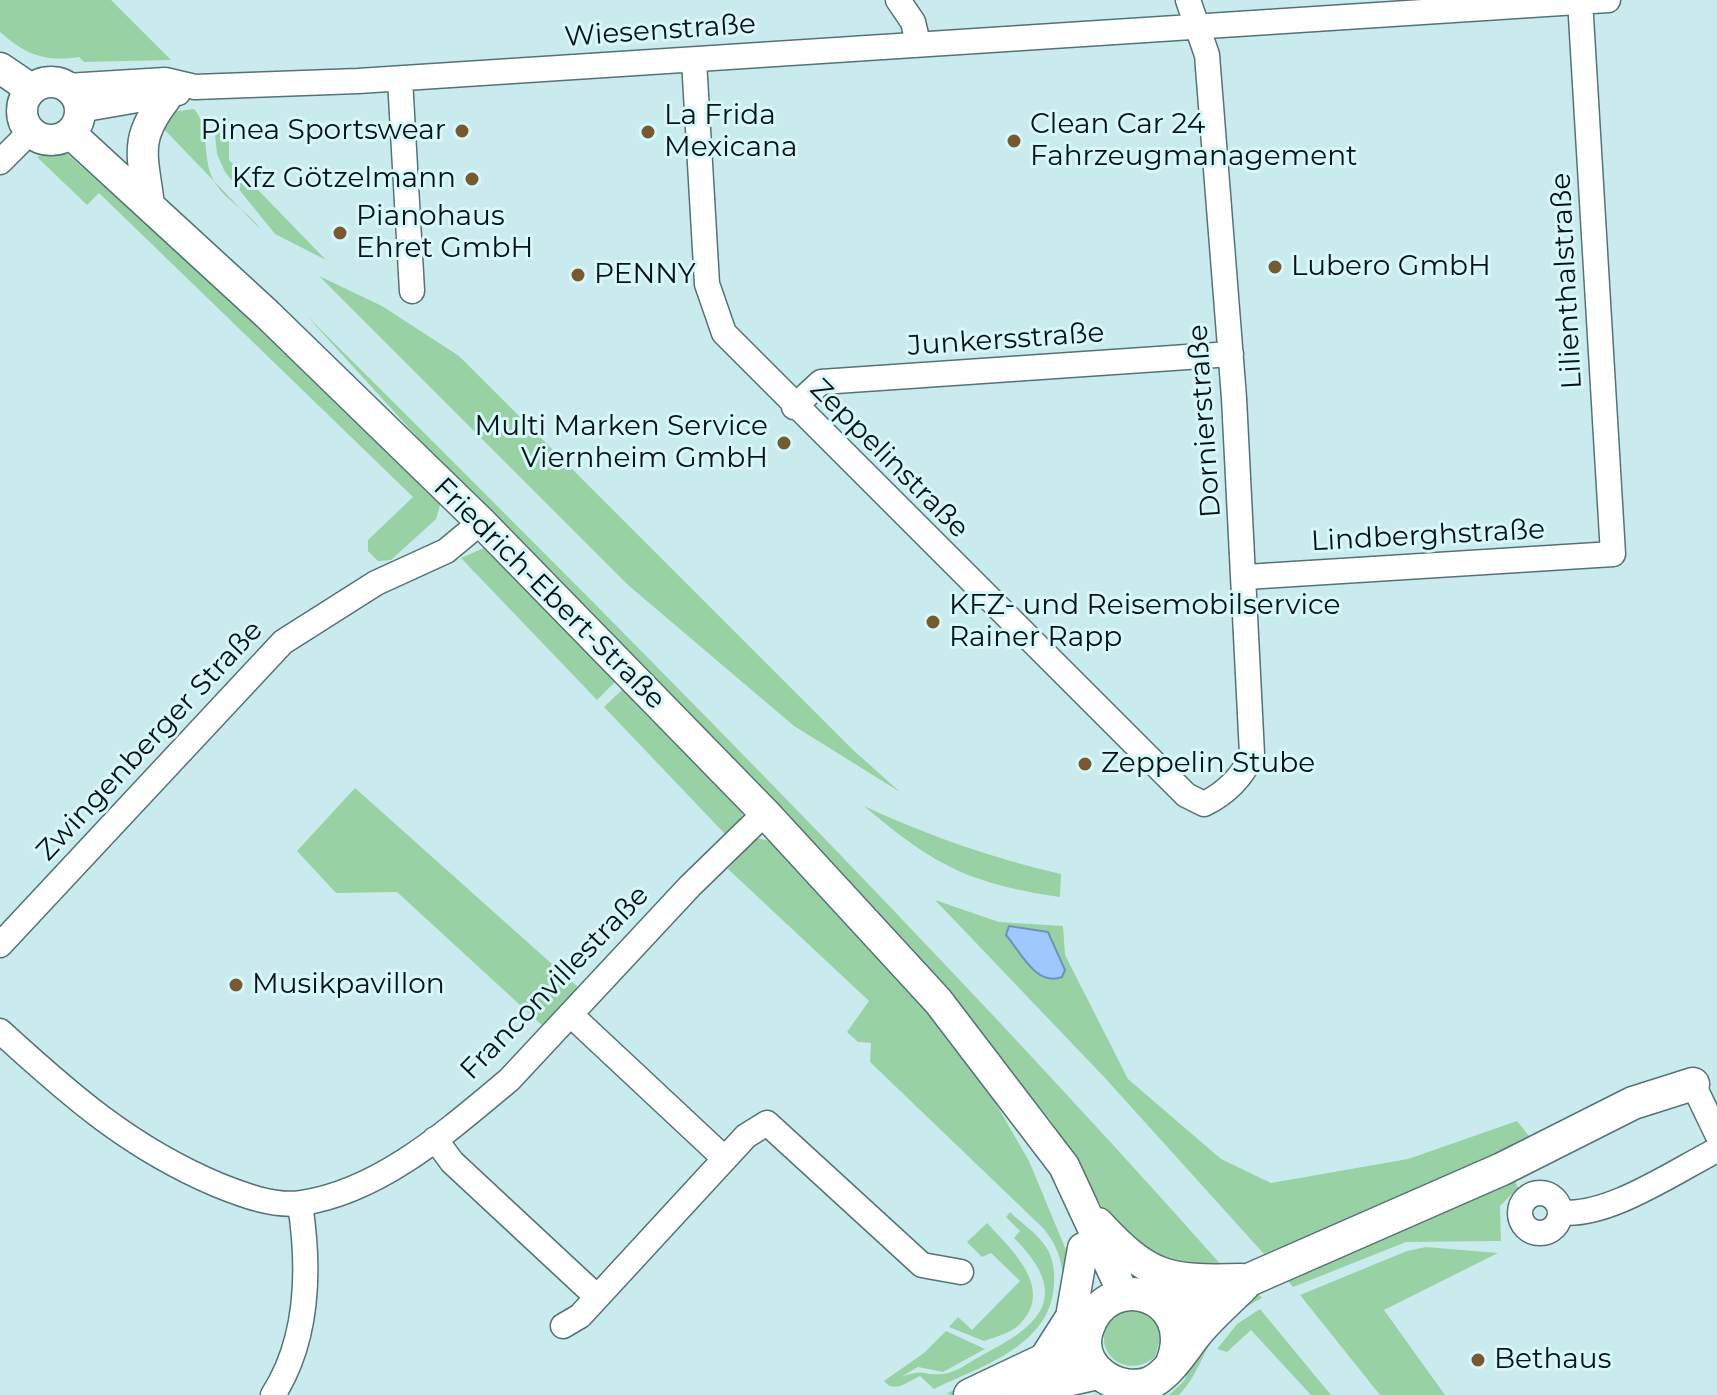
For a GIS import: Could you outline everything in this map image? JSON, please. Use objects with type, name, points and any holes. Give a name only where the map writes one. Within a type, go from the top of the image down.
[{"type":"main road","points":[[1113,1385],[1090,1363],[1084,1341],[1089,1324],[1113,1300],[1143,1295],[1165,1306],[1186,1303],[1251,1279],[1502,1169],[1633,1103],[1705,1078]]},
{"type":"main road","points":[[1024,1395],[1053,1383],[1138,1387],[1162,1379],[1201,1328],[1251,1279]]},
{"type":"main road","points":[[1162,1379],[1177,1330],[1165,1306]]},
{"type":"main road","points":[[970,1395],[1084,1341]]},
{"type":"street","points":[[898,0],[913,22],[918,43]]},
{"type":"street","name":"Dornierstraße","points":[[1188,0],[1207,55],[1246,577],[1252,754],[1246,769],[1218,797]]},
{"type":"street","name":"Wiesenstraße","points":[[72,110],[165,80],[195,87],[400,79],[1608,0]]},
{"type":"street","name":"Lilienthalstraße","points":[[1581,2],[1613,554]]},
{"type":"street","name":"Zeppelinstraße","points":[[694,60],[712,306],[724,333],[794,407],[1186,795],[1204,804],[1218,797]]},
{"type":"street","points":[[0,68],[31,89]]},
{"type":"street","points":[[400,79],[412,291]]},
{"type":"street","points":[[48,82],[72,110],[50,141],[30,132],[22,115],[22,105],[31,89],[48,82]]},
{"type":"street","name":"Wiesenstraße","points":[[72,110],[166,98],[195,87]]},
{"type":"street","points":[[149,205],[142,139],[149,120],[166,98]]},
{"type":"street","name":"Friedrich-Ebert-Straße","points":[[72,110],[149,205],[481,522],[765,813],[938,1001],[1058,1157],[1085,1208],[1113,1300]]},
{"type":"street","points":[[0,162],[30,132]]},
{"type":"street","name":"Junkersstraße","points":[[794,407],[821,382],[1231,354]]},
{"type":"street","name":"Zwingenberger Straße","points":[[0,945],[283,642],[376,583],[446,551],[481,522]]},
{"type":"street","name":"Lindberghstraße","points":[[1246,577],[1613,554]]},
{"type":"street","name":"Franconvillestraße","points":[[0,1031],[102,1122],[179,1168],[239,1193],[266,1201],[300,1204],[373,1177],[435,1139],[509,1080],[690,886],[765,813]]},
{"type":"street","points":[[571,1015],[725,1159]]},
{"type":"street","points":[[1705,1078],[1717,1134]]},
{"type":"street","name":"Friedrich-Ebert-Straße","points":[[1002,1081],[1048,1169],[1083,1248],[1113,1300]]},
{"type":"street","points":[[563,1326],[580,1316],[746,1136],[767,1123],[922,1265],[961,1272]]},
{"type":"street","points":[[435,1139],[452,1162],[597,1297]]},
{"type":"street","points":[[1560,1212],[1574,1214],[1605,1207],[1717,1150]]},
{"type":"street","points":[[273,1395],[289,1367],[302,1331],[304,1277],[300,1204]]},
{"type":"street","points":[[1085,1208],[1121,1247],[1146,1268],[1191,1281],[1251,1279]]},
{"type":"street","points":[[1041,1364],[1071,1317],[1083,1248]]},
{"type":"green space","points":[[0,0],[111,0],[171,60],[84,62],[79,57],[36,55],[0,32]]},
{"type":"green space","points":[[194,109],[202,125],[214,182],[158,123],[170,112]]},
{"type":"green space","points":[[229,117],[229,160],[326,260],[275,234],[225,172],[217,154],[214,124],[220,118]]},
{"type":"green space","points":[[53,152],[66,153],[295,355],[437,493],[440,505],[436,519],[391,560],[378,561],[368,551],[368,540],[413,497],[99,193],[87,205],[37,157]]},
{"type":"green space","points":[[319,276],[382,306],[459,356],[852,749],[900,792],[794,726],[628,585]]},
{"type":"green space","points":[[306,315],[887,903],[1224,1268],[1174,1268],[1113,1225],[1051,1121],[942,987],[440,462]]},
{"type":"green space","points":[[486,547],[617,680],[597,700],[461,558]]},
{"type":"green space","points":[[625,687],[743,807],[742,818],[725,834],[604,707]]},
{"type":"green space","points":[[355,788],[580,989],[544,1027],[397,892],[336,893],[297,851]]},
{"type":"green space","points":[[864,806],[961,845],[1061,874],[1060,897],[1001,886],[954,869],[911,843]]},
{"type":"green space","points":[[755,838],[772,841],[922,1002],[984,1083],[1029,1161],[1066,1250],[1069,1288],[1047,1341],[979,1383],[953,1395],[946,1394],[1011,1363],[1042,1337],[1059,1308],[1063,1275],[1060,1258],[1043,1228],[870,1062],[871,1043],[858,1042],[847,1032],[869,1001],[728,869]]},
{"type":"green space","points":[[935,900],[999,922],[1063,926],[1065,955],[1128,1079],[1221,1159],[1271,1183],[1408,1159],[1517,1121],[1534,1142],[1264,1254],[1105,1078]]},
{"type":"green space","points":[[1514,1178],[1518,1188],[1500,1206],[1501,1241],[1406,1242],[1293,1287],[1288,1281],[1392,1229]]},
{"type":"green space","points":[[1010,1212],[1043,1242],[1052,1260],[1054,1283],[1050,1305],[1041,1323],[1011,1351],[934,1389],[920,1376],[901,1386],[888,1385],[884,1381],[924,1353],[946,1331],[985,1349],[943,1372],[918,1367],[901,1377],[915,1373],[953,1372],[1024,1330],[1036,1317],[1043,1304],[1045,1290],[1041,1274],[1031,1257],[1014,1238],[1020,1231],[1006,1217]]},
{"type":"green space","points":[[987,1223],[1026,1270],[1033,1298],[1029,1311],[1019,1325],[984,1341],[949,1327],[958,1317],[972,1330],[1020,1281],[991,1253],[982,1257],[967,1242]]},
{"type":"green space","points":[[1426,1247],[1498,1253],[1384,1310],[1445,1395],[1380,1395],[1300,1295],[1407,1251]]},
{"type":"green space","points":[[1257,1292],[1262,1298],[1234,1315],[1220,1329],[1186,1388],[1179,1395],[1169,1395],[1184,1381],[1202,1343]]},
{"type":"green space","points":[[1131,1308],[1150,1314],[1162,1331],[1155,1357],[1141,1365],[1116,1361],[1104,1341],[1106,1329],[1115,1317]]},
{"type":"green space","points":[[1260,1309],[1331,1395],[1311,1395],[1251,1330],[1227,1352],[1217,1349],[1237,1324]]},
{"type":"water","points":[[1009,926],[1048,932],[1065,970],[1062,977],[1044,977],[1030,966],[1006,935]]},
{"type":"place","name":"Pinea Sportswear","points":[[462,131]]},
{"type":"place","name":"La Frida Mexicana","points":[[648,132]]},
{"type":"place","name":"Clean Car 24 Fahrzeugmanagement","points":[[1014,141]]},
{"type":"place","name":"Kfz Götzelmann","points":[[472,179]]},
{"type":"place","name":"Pianohaus Ehret GmbH","points":[[340,233]]},
{"type":"place","name":"Lubero GmbH","points":[[1275,267]]},
{"type":"place","name":"PENNY","points":[[578,275]]},
{"type":"place","name":"Multi Marken Service Viernheim GmbH","points":[[784,443]]},
{"type":"place","name":"KFZ- und Reisemobilservice Rainer Rapp","points":[[933,622]]},
{"type":"place","name":"Zeppelin Stube","points":[[1085,764]]},
{"type":"place","name":"Musikpavillon","points":[[236,985]]},
{"type":"place","name":"Bethaus","points":[[1478,1360]]}]
